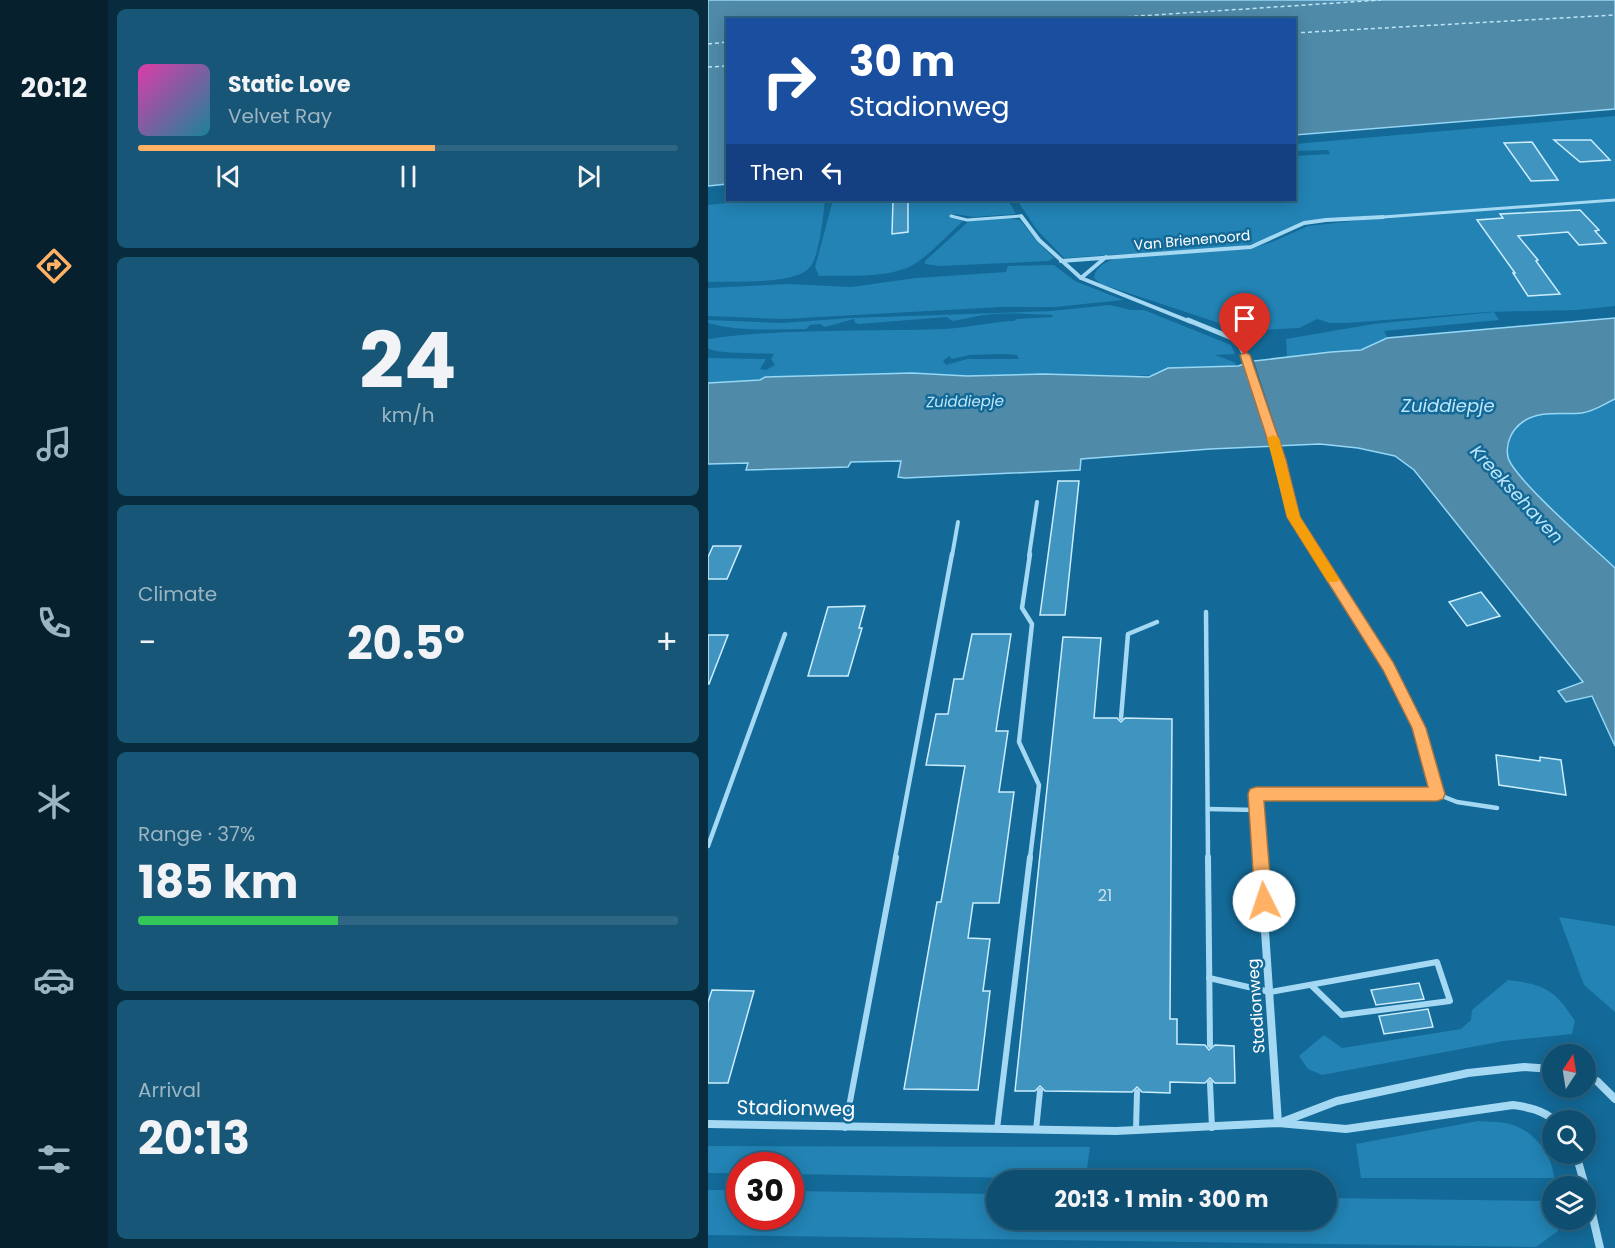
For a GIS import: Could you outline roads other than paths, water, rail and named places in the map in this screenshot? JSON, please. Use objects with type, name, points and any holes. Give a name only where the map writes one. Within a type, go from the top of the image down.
[{"type":"street","points":[[1021,216],[1039,240],[1082,278],[1237,340],[1245,355],[1280,460],[1294,517],[1388,666],[1419,728],[1437,794],[1256,794],[1257,810]]},
{"type":"street","name":"Van Brienenoord","points":[[1061,261],[1251,247],[1269,242],[1294,227],[1316,222],[1383,217]]},
{"type":"street","points":[[1082,278],[1106,257]]},
{"type":"street","name":"Stadionweg","points":[[1257,810],[1278,1124]]},
{"type":"street","name":"Stadionweg","points":[[1278,1124],[1337,1101],[1468,1073],[1524,1066],[1542,1068]]},
{"type":"street","points":[[1596,1081],[1615,1099]]},
{"type":"street","name":"Stadionweg","points":[[708,1124],[1136,1131],[1278,1124],[1346,1129],[1514,1105],[1542,1112]]},
{"type":"street","points":[[1596,1230],[1600,1248]]},
{"type":"lane","points":[[1383,217],[1615,200]]},
{"type":"lane","points":[[951,216],[967,220],[1021,216]]},
{"type":"lane","points":[[997,1129],[1039,785],[1019,742],[1032,624],[1022,608],[1037,502]]},
{"type":"lane","points":[[845,1128],[958,522]]},
{"type":"lane","points":[[1206,612],[1210,1045]]},
{"type":"lane","points":[[1121,718],[1128,634],[1157,622]]},
{"type":"lane","points":[[708,846],[785,634]]},
{"type":"lane","points":[[1437,794],[1457,802],[1497,808]]},
{"type":"lane","points":[[1208,809],[1257,810]]},
{"type":"lane","points":[[1209,978],[1270,992],[1437,962],[1450,1001],[1342,1015],[1311,985]]},
{"type":"lane","points":[[1210,1083],[1212,1128]]},
{"type":"lane","points":[[1036,1130],[1040,1091]]},
{"type":"lane","points":[[1136,1131],[1137,1092]]},
{"type":"water","points":[[708,0],[1615,0],[1615,109],[1296,135],[1296,18],[726,18],[726,184],[708,186]]},
{"type":"water","name":"Zuiddiepje","points":[[1615,318],[1615,399],[1587,412],[1538,415],[1524,421],[1513,432],[1507,452],[1513,467],[1524,480],[1615,568],[1615,746],[1592,696],[1566,702],[1558,691],[1583,682],[1414,470],[1395,456],[1358,448],[1320,444],[1210,449],[1081,459],[1080,470],[905,478],[898,477],[901,461],[851,462],[848,467],[746,470],[748,463],[708,464],[708,383],[760,380],[765,377],[912,373],[967,376],[1043,374],[1149,377],[1168,368],[1238,366],[1254,361],[1361,350],[1387,338]]},
{"type":"water label","name":"Kreeksehaven","points":[[1517,494]]}]
